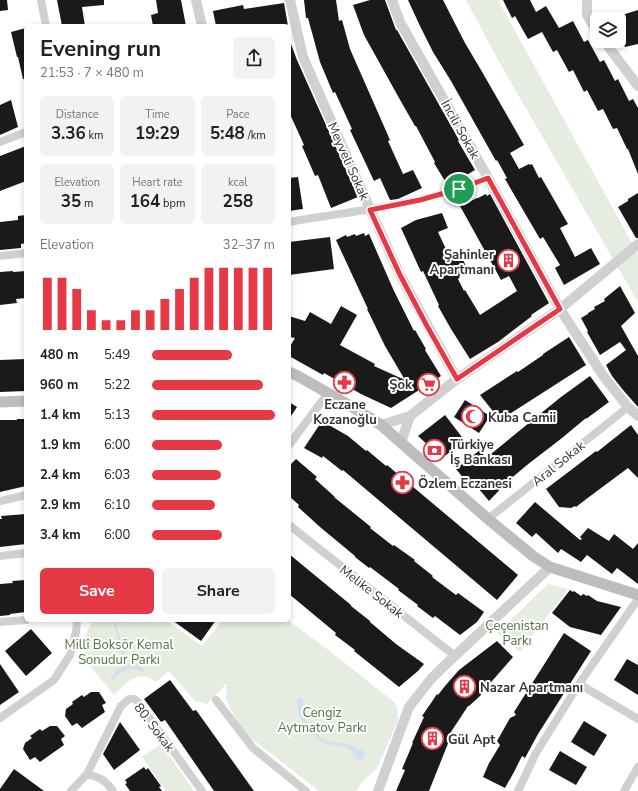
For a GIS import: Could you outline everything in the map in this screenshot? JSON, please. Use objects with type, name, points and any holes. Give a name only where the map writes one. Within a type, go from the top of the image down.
[{"type":"main road","points":[[291,373],[381,425],[488,519],[533,556],[550,567],[638,595]]},
{"type":"main road","points":[[0,402],[24,401]]},
{"type":"street","points":[[41,0],[46,24]]},
{"type":"street","points":[[196,0],[202,24]]},
{"type":"street","name":"Meyveli Sokak","points":[[290,0],[303,57],[370,210],[400,275],[457,379]]},
{"type":"street","name":"İncili Sokak","points":[[392,0],[400,22],[560,309],[604,377],[628,407],[638,416]]},
{"type":"street","points":[[587,0],[587,15],[590,20]]},
{"type":"street","points":[[609,48],[638,86]]},
{"type":"street","points":[[0,142],[24,133]]},
{"type":"street","points":[[291,222],[370,210],[420,200],[459,189],[488,178]]},
{"type":"street","points":[[381,425],[410,416],[457,379],[560,309],[638,244]]},
{"type":"street","points":[[0,256],[24,253]]},
{"type":"street","points":[[291,442],[328,393]]},
{"type":"street","name":"Aral Sokak","points":[[488,519],[628,407]]},
{"type":"street","points":[[402,442],[410,416]]},
{"type":"street","points":[[0,501],[24,495]]},
{"type":"street","name":"Melike Sokak","points":[[291,527],[455,656]]},
{"type":"street","points":[[0,556],[24,553]]},
{"type":"street","points":[[378,791],[409,708],[431,679],[550,567]]},
{"type":"street","points":[[518,791],[536,753],[579,684],[638,599]]},
{"type":"street","points":[[0,622],[24,620]]},
{"type":"street","points":[[0,718],[54,680],[70,655],[76,632],[77,622]]},
{"type":"street","points":[[579,684],[638,719]]},
{"type":"street","name":"80. Sokak","points":[[87,774],[121,706],[129,699],[134,699],[138,702],[202,791]]},
{"type":"street","points":[[216,700],[253,748],[306,791]]},
{"type":"street","points":[[624,791],[638,767]]},
{"type":"street","points":[[71,791],[87,774],[106,782],[113,791]]},
{"type":"green space","points":[[466,0],[498,0],[638,254],[638,302],[498,60]]},
{"type":"green space","name":"Çeçenistan Parkı","points":[[548,584],[568,589],[520,652],[497,633]]},
{"type":"green space","name":"Cengiz Aytmatov Parkı","points":[[92,622],[168,622],[202,646],[221,622],[291,622],[394,702],[397,707],[398,721],[377,768],[362,782],[356,791],[317,791],[318,790],[246,733],[229,706],[226,698],[227,683],[207,704],[195,701],[169,671],[156,682],[144,676],[133,678],[114,695],[85,660],[88,654],[79,647]]},
{"type":"green space","points":[[161,744],[194,791],[166,791],[142,757]]},
{"type":"water","points":[[131,664],[145,669],[143,672],[134,669],[126,670],[113,680],[111,678],[119,668]]},
{"type":"water","points":[[298,698],[302,698],[303,700],[306,721],[322,738],[361,749],[365,753],[363,758],[360,760],[357,759],[348,749],[341,746],[326,744],[319,740],[300,717],[297,707]]},
{"type":"building","points":[[0,0],[7,0],[8,10],[0,11]]},
{"type":"building","points":[[57,0],[104,0],[104,5],[82,7],[85,24],[62,24]]},
{"type":"building","points":[[156,0],[181,0],[186,24],[153,24],[151,15],[158,13]]},
{"type":"building","points":[[304,0],[336,0],[339,21],[342,20],[350,49],[390,140],[388,141],[403,174],[413,170],[422,188],[398,199],[390,200],[380,178],[374,181],[350,130],[352,129],[335,92],[333,93],[320,62],[308,18],[306,18]]},
{"type":"building","points":[[370,0],[385,0],[396,30],[475,170],[448,186],[434,163],[435,162],[416,126],[364,35],[353,5]]},
{"type":"building","points":[[408,0],[443,0],[465,43],[524,145],[510,153],[519,169],[532,164],[539,178],[541,177],[568,224],[560,228],[575,257],[591,248],[600,264],[564,285],[555,268],[560,265],[543,237],[540,239],[505,179],[507,178],[497,160],[496,161],[433,52]]},
{"type":"building","points":[[503,0],[530,0],[536,12],[546,6],[559,28],[573,21],[584,42],[588,40],[590,48],[592,48],[600,62],[604,60],[615,81],[618,79],[629,101],[633,99],[638,108],[638,174],[628,149],[617,128],[613,129],[603,109],[598,111],[587,90],[584,92],[573,70],[569,72],[557,50],[553,52],[542,32],[528,39],[515,16],[512,18]]},
{"type":"building","points":[[284,3],[288,24],[216,24],[213,11],[243,5],[244,9]]},
{"type":"building","points":[[638,10],[638,44],[626,47],[626,14]]},
{"type":"building","points":[[24,29],[24,79],[23,79],[11,32]]},
{"type":"building","points":[[291,44],[358,197],[331,208],[318,175],[315,176],[302,146],[304,145],[291,116]]},
{"type":"building","points":[[11,100],[18,127],[0,135],[0,105]]},
{"type":"building","points":[[24,147],[24,182],[0,191],[0,156]]},
{"type":"building","points":[[298,177],[303,209],[291,211],[291,178]]},
{"type":"building","points":[[638,193],[638,238],[636,238],[618,207]]},
{"type":"building","points":[[486,194],[487,196],[490,194],[549,303],[531,315],[532,316],[498,342],[470,359],[438,306],[439,305],[423,271],[421,272],[401,228],[416,220],[442,213],[448,228],[438,232],[451,260],[461,255],[468,271],[459,276],[460,277],[458,279],[480,315],[517,291],[509,276],[501,280],[460,206],[470,200],[471,201]]},
{"type":"building","points":[[24,215],[24,243],[21,244],[21,248],[0,250],[0,222],[18,220],[18,216]]},
{"type":"building","points":[[364,233],[365,236],[369,234],[394,291],[414,331],[415,330],[441,376],[391,408],[361,394],[324,373],[323,375],[291,357],[291,345],[295,338],[291,337],[291,317],[305,321],[310,312],[331,324],[341,306],[357,315],[340,345],[375,364],[374,366],[405,380],[385,346],[336,240],[346,235],[347,237],[355,234],[356,236]]},
{"type":"building","points":[[330,237],[334,269],[291,275],[291,242]]},
{"type":"building","points":[[24,271],[24,298],[16,299],[17,303],[0,305],[0,272]]},
{"type":"building","points":[[620,286],[635,313],[621,326],[638,356],[638,407],[612,376],[606,365],[626,350],[620,342],[600,355],[581,318],[595,309],[594,307],[605,301],[604,299]]},
{"type":"building","points":[[569,337],[586,365],[500,420],[480,395],[517,371],[518,372]]},
{"type":"building","points":[[24,359],[24,391],[0,392],[0,360]]},
{"type":"building","points":[[590,376],[609,402],[586,418],[527,465],[508,481],[489,501],[473,482],[469,485],[456,469],[480,450],[486,458],[561,397]]},
{"type":"building","name":"Kuba Camii","points":[[465,400],[490,416],[479,433],[454,417]]},
{"type":"building","points":[[291,403],[297,407],[291,416]]},
{"type":"building","points":[[445,415],[465,441],[442,458],[418,436]]},
{"type":"building","points":[[24,419],[24,486],[0,492],[0,420]]},
{"type":"building","points":[[322,421],[348,436],[386,466],[387,465],[518,575],[497,600],[343,470],[342,471],[323,456],[322,458],[304,448]]},
{"type":"building","points":[[631,425],[638,435],[638,478],[628,468],[576,507],[559,507],[546,489]]},
{"type":"building","points":[[296,459],[317,477],[315,479],[334,497],[371,527],[370,528],[393,546],[394,545],[415,560],[414,561],[433,576],[432,577],[456,595],[458,593],[484,612],[477,622],[460,635],[435,616],[433,618],[398,590],[399,589],[355,557],[298,507],[299,505],[291,498],[291,464]]},
{"type":"building","points":[[535,502],[580,540],[582,539],[580,537],[588,528],[609,541],[614,534],[633,549],[638,543],[638,584],[617,568],[612,574],[587,555],[581,562],[561,549],[558,553],[536,533],[532,537],[516,523]]},
{"type":"building","points":[[24,514],[24,544],[0,547],[1,516]]},
{"type":"building","points":[[291,556],[396,644],[424,664],[399,687],[335,635],[336,633],[291,596]]},
{"type":"building","points":[[24,580],[24,612],[0,616],[0,584],[13,583],[12,581]]},
{"type":"building","points":[[570,590],[581,596],[583,594],[588,595],[597,601],[621,607],[601,635],[570,627],[552,613]]},
{"type":"building","points":[[175,622],[215,622],[201,641]]},
{"type":"building","points":[[31,629],[52,653],[26,676],[5,651]]},
{"type":"building","points":[[564,633],[591,651],[538,734],[525,758],[522,756],[505,788],[483,777],[489,763],[500,745],[497,741],[510,718],[516,715],[514,712]]},
{"type":"building","points":[[497,641],[513,657],[480,696],[468,706],[449,735],[451,736],[429,791],[396,791],[405,770],[402,769],[424,717],[422,716],[437,694],[438,695],[459,670]]},
{"type":"building","points":[[627,659],[638,665],[638,695],[614,680]]},
{"type":"building","points":[[0,664],[19,692],[0,705]]},
{"type":"building","points":[[170,680],[193,711],[196,710],[254,791],[214,791],[165,720],[161,722],[144,699]]},
{"type":"building","points":[[91,692],[99,692],[106,703],[102,705],[105,712],[82,728],[77,723],[72,726],[65,716],[66,709],[73,704],[72,702],[82,695],[84,697]]},
{"type":"building","points":[[584,721],[607,735],[594,756],[571,742]]},
{"type":"building","points":[[120,722],[140,750],[114,770],[103,754]]},
{"type":"building","points":[[50,726],[57,726],[65,736],[61,739],[64,745],[40,762],[35,757],[30,760],[23,749],[25,743],[32,738],[30,736],[40,729],[42,731]]},
{"type":"building","points":[[560,751],[587,767],[576,785],[549,770]]},
{"type":"building","points":[[144,767],[146,770],[148,768],[161,786],[159,787],[162,791],[130,791],[125,784],[127,783],[125,780]]},
{"type":"building","points":[[14,769],[44,791],[0,791]]},
{"type":"waterway","points":[[115,622],[126,665]]},
{"type":"place","name":"Şahinler Apartmanı","points":[[509,261]]},
{"type":"place","name":"Eczane Kozanoğlu","points":[[345,382]]},
{"type":"place","name":"Şok","points":[[428,384]]},
{"type":"place","name":"Kuba Camii","points":[[472,417]]},
{"type":"place","name":"Türkiye İş Bankası","points":[[434,451]]},
{"type":"place","name":"Özlem Eczanesi","points":[[403,483]]},
{"type":"place","name":"Nazar Apartmanı","points":[[464,687]]},
{"type":"place","name":"Gül Apt","points":[[432,739]]},
{"type":"route","points":[[488,178],[560,309],[457,379],[400,275],[370,210],[420,200],[459,189],[488,178]]},
{"type":"park label","name":"Millî Boksör Kemal Sonudur Parkı","points":[[119,652]]}]
